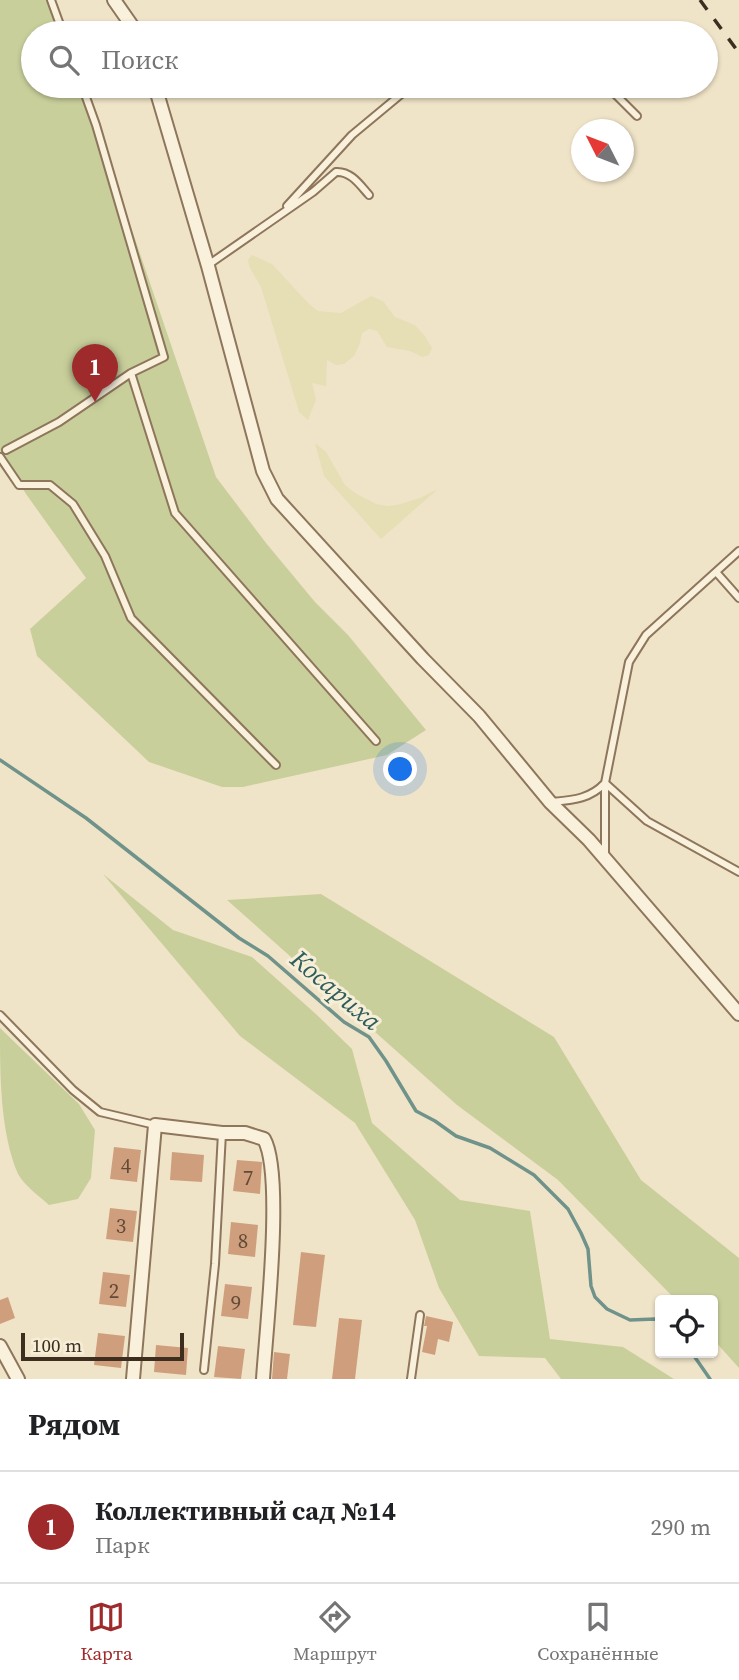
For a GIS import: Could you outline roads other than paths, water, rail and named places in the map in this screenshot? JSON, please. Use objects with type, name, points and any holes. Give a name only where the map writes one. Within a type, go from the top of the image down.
[{"type":"street","points":[[114,0],[129,21]]},
{"type":"street","points":[[159,98],[208,265],[263,471],[277,499],[423,659],[479,716],[550,802],[605,858],[739,1014]]},
{"type":"street","points":[[133,1379],[155,1125],[245,1133],[264,1139],[269,1148],[273,1211],[263,1379]]},
{"type":"street","points":[[0,1346],[18,1379]]},
{"type":"lane","points":[[51,0],[59,21]]},
{"type":"lane","points":[[6,450],[59,422],[131,373],[164,357],[86,98]]},
{"type":"lane","points":[[281,214],[352,135],[397,98]]},
{"type":"lane","points":[[619,98],[637,116]]},
{"type":"lane","points":[[208,265],[313,192],[330,175],[341,171],[351,176],[369,195]]},
{"type":"lane","points":[[131,373],[175,513],[376,741]]},
{"type":"lane","points":[[0,457],[19,485],[50,485],[73,504],[105,556],[131,618],[276,765]]},
{"type":"lane","points":[[605,858],[605,783],[624,683],[634,653],[646,635],[739,551]]},
{"type":"lane","points":[[716,572],[739,597]]},
{"type":"lane","points":[[550,802],[587,796],[597,792],[605,783]]},
{"type":"lane","points":[[605,783],[647,821],[739,872]]},
{"type":"lane","points":[[0,1015],[73,1090],[100,1112],[155,1125]]},
{"type":"lane","points":[[204,1370],[215,1264],[222,1133]]},
{"type":"lane","points":[[411,1379],[420,1315]]},
{"type":"waterway","name":"Косариха","points":[[0,760],[86,818],[239,938],[268,956],[344,1022],[369,1037],[416,1111],[456,1136],[490,1148],[534,1175],[568,1209],[581,1233],[588,1249],[591,1286],[595,1297],[607,1309],[630,1320],[655,1319]]},
{"type":"waterway","name":"Косариха","points":[[695,1358],[710,1379]]},
{"type":"railway","points":[[700,0],[715,21]]},
{"type":"railway","points":[[718,24],[739,53]]},
{"type":"place","name":"Коллективный сад №14","points":[[95,402]]}]
